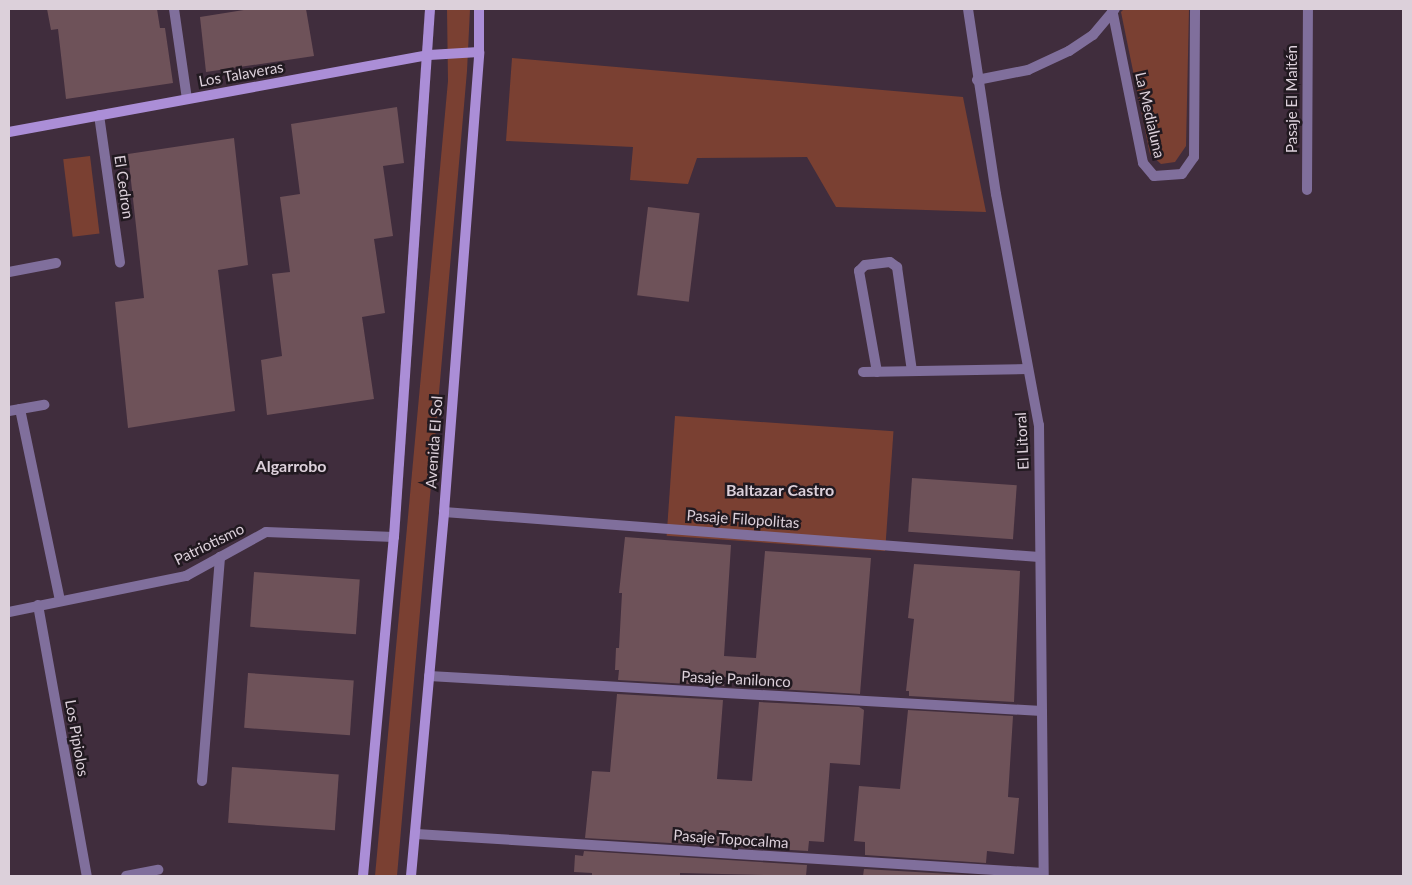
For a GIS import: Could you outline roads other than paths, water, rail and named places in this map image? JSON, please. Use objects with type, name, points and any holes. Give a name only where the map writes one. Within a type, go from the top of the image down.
[{"type":"main road","points":[[363,876],[394,538],[429,55],[430,9]]},
{"type":"main road","name":"Avenida El Sol","points":[[412,876],[444,512],[478,52],[479,9]]},
{"type":"main road","name":"Los Talaveras","points":[[9,132],[429,55],[478,52]]},
{"type":"street","points":[[174,9],[187,99]]},
{"type":"street","name":"El Litoral","points":[[968,9],[977,80],[1038,425],[1044,875]]},
{"type":"street","name":"La Medialuna","points":[[1114,10],[1143,162],[1154,176],[1182,174],[1194,157],[1195,9]]},
{"type":"street","name":"Pasaje El Maitén","points":[[1307,190],[1308,9]]},
{"type":"street","points":[[977,80],[1028,70],[1069,51],[1094,35],[1114,10]]},
{"type":"street","name":"El Cedron","points":[[99,115],[120,263]]},
{"type":"street","points":[[877,372],[859,271],[865,265],[890,262],[897,268],[912,371]]},
{"type":"street","points":[[9,272],[56,263]]},
{"type":"street","points":[[864,372],[1028,369]]},
{"type":"street","points":[[9,411],[44,405]]},
{"type":"street","points":[[20,409],[60,601]]},
{"type":"street","name":"Pasaje Filopolitas","points":[[444,512],[1039,556]]},
{"type":"street","name":"Patriotismo","points":[[9,612],[186,576],[266,532],[394,538]]},
{"type":"street","points":[[202,781],[220,557]]},
{"type":"street","name":"Los Pipiolos","points":[[38,605],[87,876]]},
{"type":"street","name":"Pasaje Panilonco","points":[[429,676],[1042,711]]},
{"type":"street","name":"Pasaje Topocalma","points":[[416,834],[1044,875]]},
{"type":"street","points":[[126,876],[158,870]]},
{"type":"district","name":"Algarrobo","points":[[291,466]]},
{"type":"district","name":"Baltazar Castro","points":[[780,490]]}]
